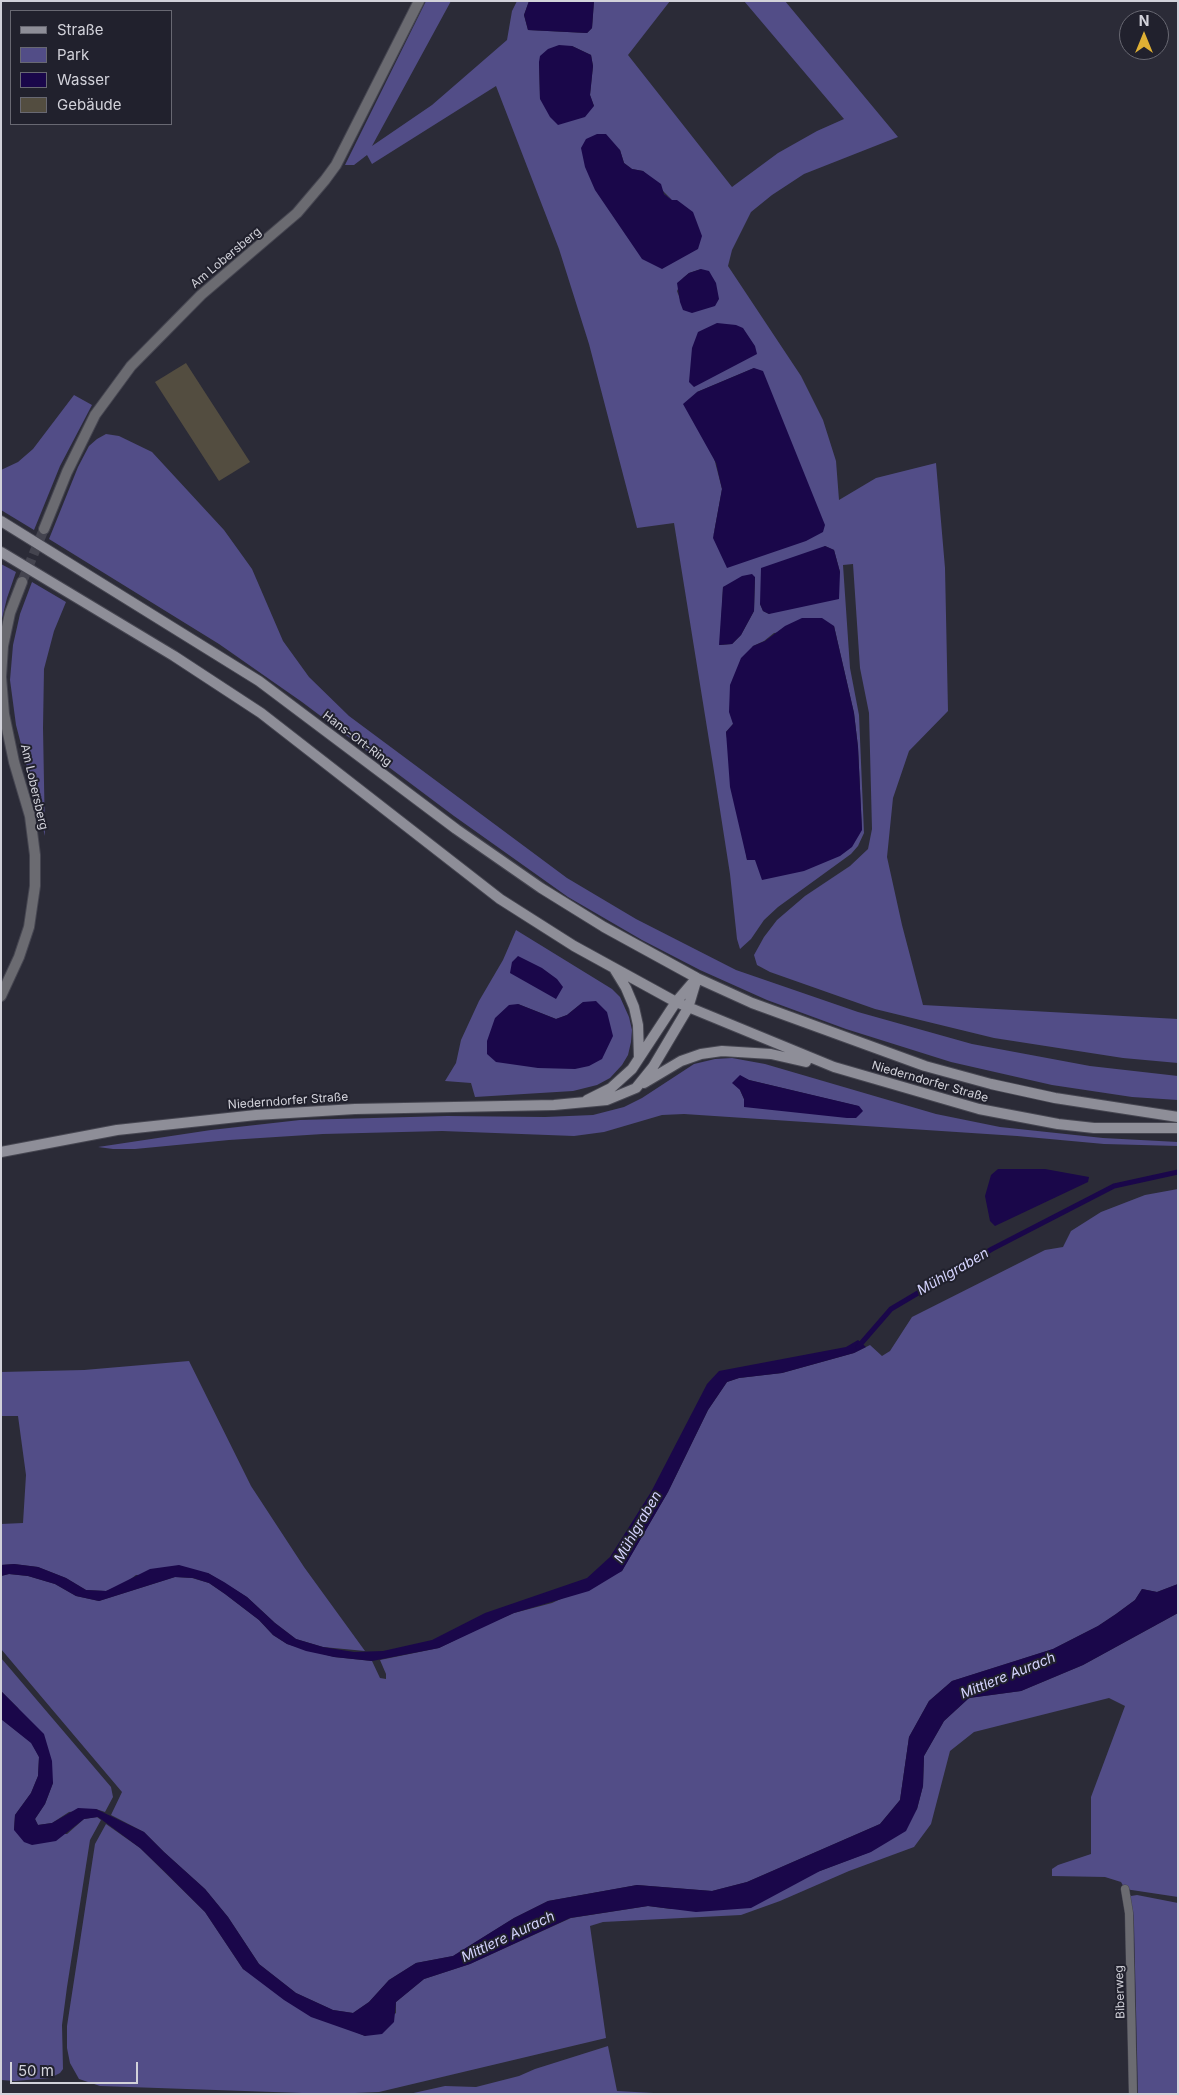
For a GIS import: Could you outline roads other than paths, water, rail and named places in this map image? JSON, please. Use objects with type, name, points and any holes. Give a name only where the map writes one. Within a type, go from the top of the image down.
[{"type":"main road","name":"Hans-Ort-Ring","points":[[1,521],[259,681],[456,829],[541,888],[612,932],[697,978]]},
{"type":"main road","points":[[1,552],[174,656],[261,713],[500,899],[615,970],[688,1008]]},
{"type":"main road","points":[[615,970],[626,988],[634,1007],[638,1025],[639,1059]]},
{"type":"main road","name":"Niederndorfer Straße","points":[[579,1103],[610,1088],[622,1079],[639,1059],[676,1002],[697,978]]},
{"type":"main road","name":"Niederndorfer Straße","points":[[1,1152],[117,1130],[256,1115],[355,1109],[579,1103],[607,1100],[636,1088],[662,1055],[688,1008],[697,978]]},
{"type":"main road","name":"Niederndorfer Straße","points":[[697,978],[752,1004],[925,1066],[991,1084],[1055,1098],[1178,1118]]},
{"type":"main road","name":"Niederndorfer Straße","points":[[688,1008],[834,1067],[946,1100],[1020,1118],[1094,1128],[1178,1128]]},
{"type":"main road","points":[[636,1088],[681,1061],[701,1054],[722,1051],[771,1054],[834,1067]]},
{"type":"street","name":"Am Lobersberg","points":[[44,529],[67,472],[94,415],[131,366],[201,295],[297,214],[336,165],[419,1]]},
{"type":"street","name":"Am Lobersberg","points":[[1,996],[19,956],[29,927],[35,886],[35,855],[30,816],[12,752],[4,714],[1,677],[10,612],[22,582]]},
{"type":"lane","name":"Biberweg","points":[[1125,1889],[1129,1913],[1133,2094]]},
{"type":"water","points":[[529,1],[594,1],[592,28],[587,33],[528,30],[524,15]]},
{"type":"water","points":[[559,45],[572,46],[591,55],[593,66],[590,95],[594,106],[585,117],[558,125],[550,117],[540,99],[539,62],[540,56],[548,49]]},
{"type":"water","points":[[597,134],[606,134],[620,150],[624,163],[632,169],[643,171],[661,184],[664,194],[672,200],[677,200],[693,212],[702,236],[698,249],[662,269],[642,259],[595,190],[585,167],[581,148],[586,139]]},
{"type":"water","points":[[701,269],[709,271],[716,283],[719,299],[715,306],[692,313],[683,310],[677,283],[689,273]]},
{"type":"water","points":[[717,323],[736,325],[743,328],[755,346],[757,354],[694,387],[689,382],[692,348],[698,332]]},
{"type":"water","points":[[754,368],[763,371],[825,525],[823,532],[806,541],[727,568],[713,538],[722,489],[716,463],[683,404],[697,392]]},
{"type":"water","points":[[825,546],[834,550],[840,572],[839,599],[769,614],[763,611],[760,604],[761,568]]},
{"type":"water","points":[[752,574],[755,577],[754,611],[741,635],[732,644],[719,645],[723,587],[742,576]]},
{"type":"water","points":[[802,618],[822,618],[834,626],[854,713],[858,747],[862,830],[852,847],[840,856],[804,871],[762,880],[755,860],[747,860],[730,787],[726,732],[733,724],[729,712],[730,685],[741,658],[753,646],[765,641],[785,626]]},
{"type":"water","points":[[518,956],[542,968],[557,979],[563,987],[556,999],[510,973],[512,962]]},
{"type":"water","points":[[596,1001],[607,1012],[613,1036],[602,1059],[589,1066],[575,1069],[538,1068],[496,1062],[487,1054],[487,1041],[495,1018],[509,1005],[518,1004],[556,1019],[567,1015],[583,1002]]},
{"type":"water","points":[[740,1075],[749,1080],[859,1106],[863,1111],[856,1118],[847,1118],[744,1107],[744,1099],[740,1090],[732,1083]]},
{"type":"water","points":[[998,1169],[1045,1169],[1089,1177],[1088,1182],[995,1226],[990,1221],[985,1196],[991,1175]]},
{"type":"water","points":[[858,1340],[866,1347],[854,1353],[782,1373],[739,1378],[727,1382],[708,1410],[668,1492],[622,1571],[589,1591],[514,1613],[439,1648],[372,1661],[334,1657],[306,1651],[287,1644],[273,1635],[259,1620],[209,1583],[193,1578],[175,1577],[99,1601],[76,1596],[55,1584],[28,1576],[9,1574],[1,1576],[1,1565],[14,1564],[38,1567],[66,1578],[86,1590],[106,1591],[150,1569],[179,1565],[208,1573],[224,1582],[247,1597],[275,1623],[296,1639],[323,1647],[354,1652],[383,1651],[432,1640],[485,1613],[587,1578],[610,1557],[651,1492],[707,1384],[719,1371],[846,1347]]},
{"type":"water","name":"Mittlere Aurach","points":[[1178,1584],[1178,1613],[1083,1665],[1021,1691],[969,1698],[944,1721],[924,1756],[923,1786],[917,1809],[906,1831],[871,1852],[820,1871],[751,1908],[696,1912],[648,1906],[570,1918],[470,1964],[424,1979],[396,2002],[394,2022],[382,2034],[365,2036],[311,2017],[284,2000],[243,1969],[205,1912],[140,1848],[98,1817],[84,1819],[56,1841],[32,1845],[24,1842],[14,1830],[15,1815],[31,1793],[38,1776],[39,1757],[31,1743],[1,1719],[1,1691],[44,1734],[52,1761],[53,1783],[45,1804],[35,1819],[38,1825],[52,1823],[78,1808],[96,1809],[144,1832],[205,1889],[228,1917],[259,1964],[296,1993],[333,2010],[353,2013],[369,2002],[389,1980],[416,1963],[453,1956],[514,1918],[548,1901],[637,1885],[712,1891],[747,1882],[880,1824],[900,1800],[909,1737],[929,1701],[952,1681],[1053,1649],[1098,1626],[1116,1614],[1135,1600],[1142,1589],[1157,1592]]},
{"type":"waterway","name":"Mühlgraben","points":[[858,1347],[891,1309],[992,1249],[1114,1186],[1178,1172]]},
{"type":"tunnel","points":[[22,582],[44,529]]}]
